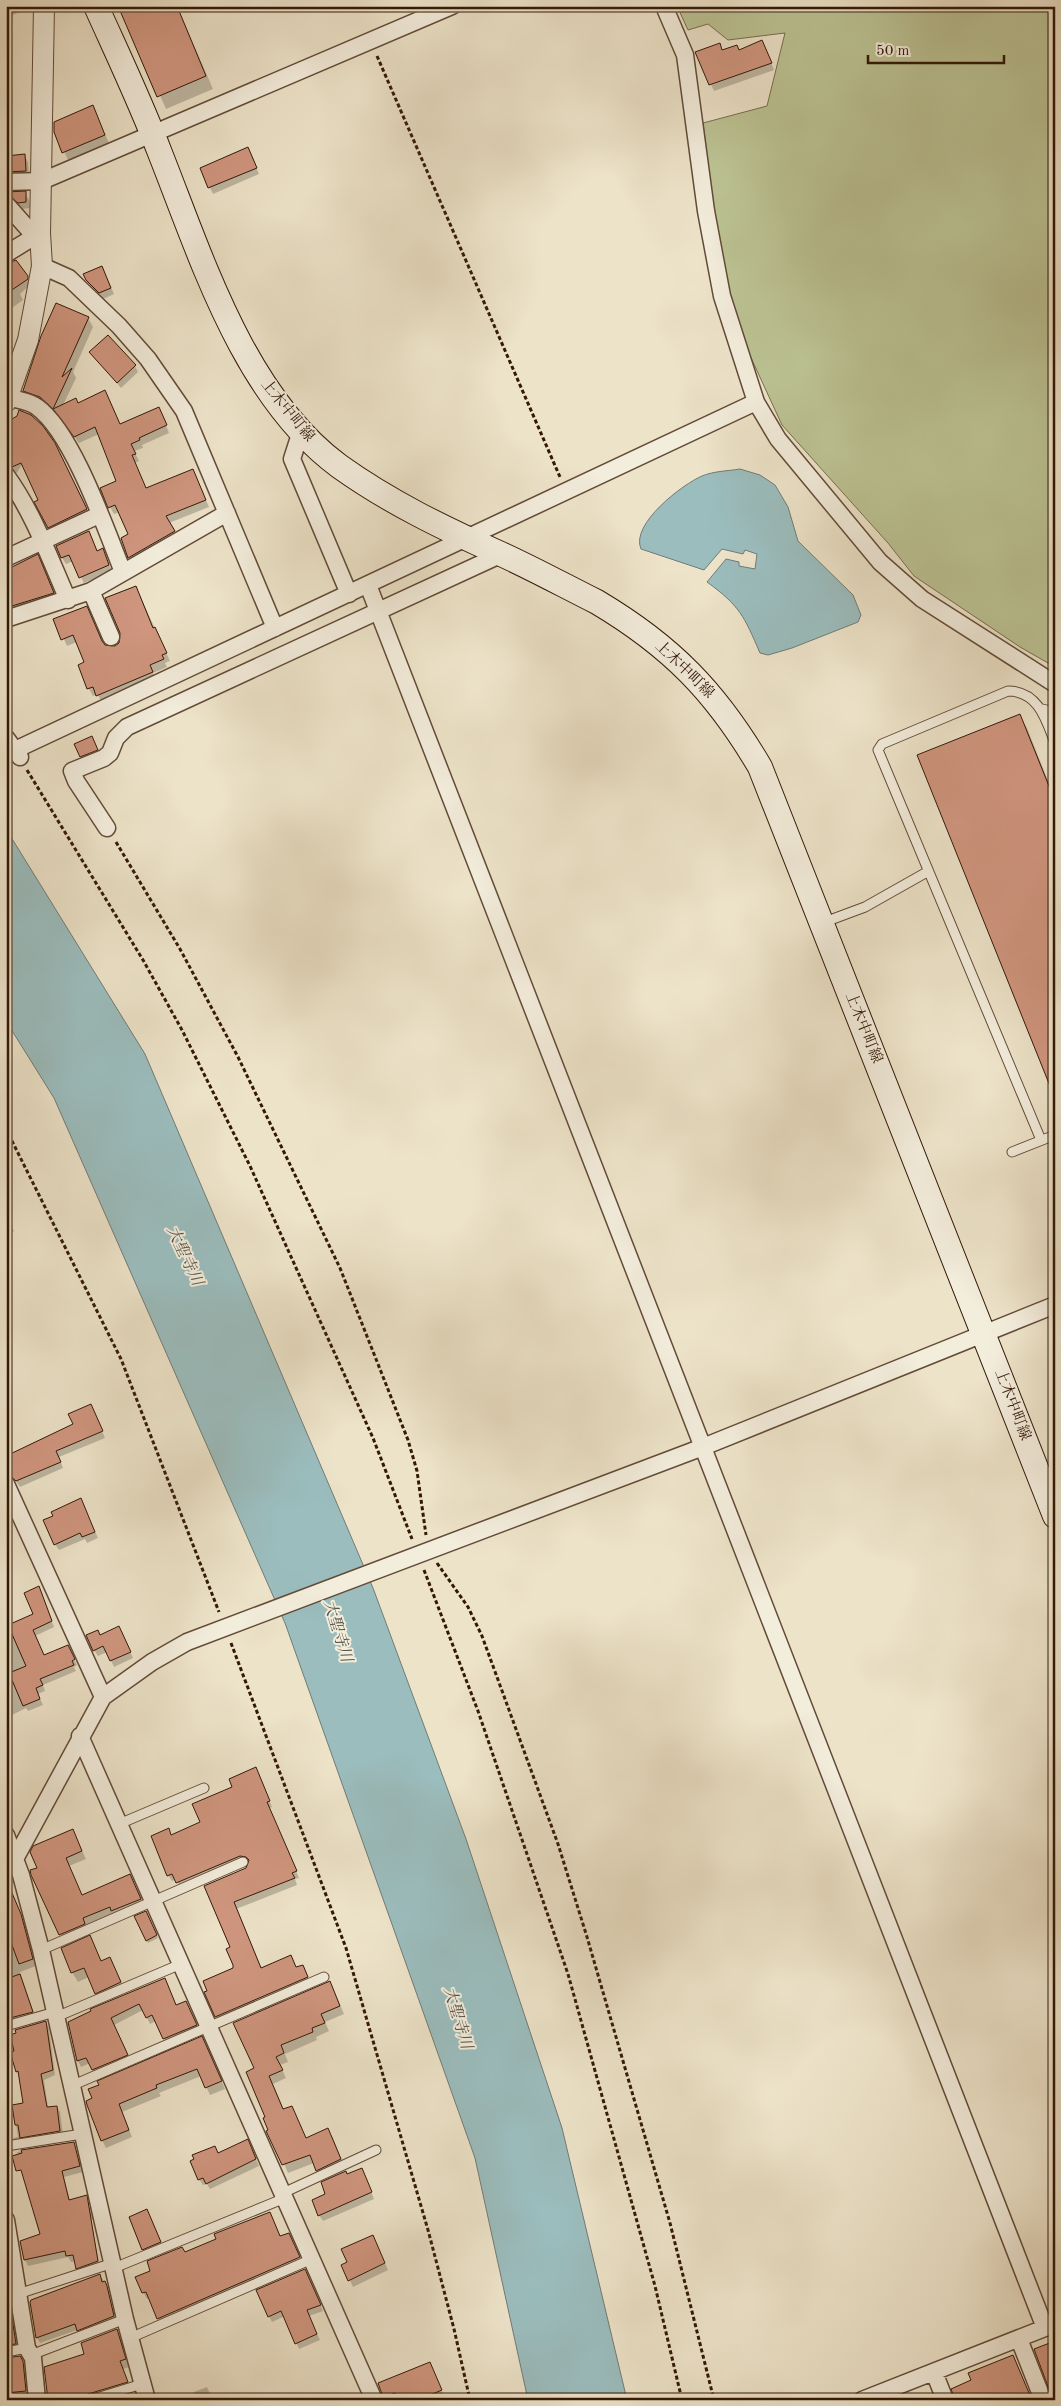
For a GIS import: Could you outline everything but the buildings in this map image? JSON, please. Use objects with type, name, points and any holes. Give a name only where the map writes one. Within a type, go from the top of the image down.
[{"type":"main road","name":"上木中町線","points":[[96,6],[153,134],[231,326],[251,365],[301,432],[339,466],[406,508],[466,539],[502,554],[597,602],[624,618],[672,654],[717,702],[740,734],[760,768],[1055,1516]]},
{"type":"street","points":[[44,6],[41,87],[42,181],[40,233],[42,266],[28,340],[7,400],[35,405],[46,414],[76,461],[123,572]]},
{"type":"street","points":[[6,182],[42,181],[452,6]]},
{"type":"street","points":[[664,6],[686,55],[706,211],[722,296],[756,402],[788,452],[880,562],[922,599],[1055,684]]},
{"type":"street","points":[[6,204],[30,231],[40,233]]},
{"type":"street","points":[[6,254],[40,233]]},
{"type":"street","points":[[42,266],[68,278],[119,326],[148,359],[184,411],[275,628]]},
{"type":"street","points":[[14,748],[349,594],[756,402]]},
{"type":"street","points":[[301,432],[292,459],[349,594]]},
{"type":"street","points":[[6,475],[15,487],[68,600]]},
{"type":"street","points":[[6,618],[68,600],[91,591],[227,512]]},
{"type":"street","points":[[6,558],[41,540],[100,515]]},
{"type":"street","points":[[107,828],[76,781],[72,771],[104,758],[110,753],[116,738],[127,727],[502,554]]},
{"type":"street","points":[[368,585],[703,1447],[1050,2326],[862,2400]]},
{"type":"street","points":[[91,591],[111,637]]},
{"type":"street","points":[[10,1862],[103,1697],[152,1662],[178,1647],[423,1552],[703,1447],[1055,1306]]},
{"type":"street","points":[[6,1484],[103,1697]]},
{"type":"street","points":[[80,1736],[374,2400]]},
{"type":"street","points":[[6,1835],[10,1862],[41,1950],[125,2319],[147,2400]]},
{"type":"street","points":[[6,2220],[38,2400]]},
{"type":"street","points":[[1019,2339],[1043,2400]]},
{"type":"street","points":[[934,2372],[945,2400]]},
{"type":"lane","points":[[1041,1140],[927,872],[878,750],[882,744],[1008,691],[1020,691],[1042,709],[1055,712]]},
{"type":"lane","points":[[1042,709],[1055,743]]},
{"type":"lane","points":[[822,924],[865,906],[927,872]]},
{"type":"lane","points":[[1012,1152],[1055,1135]]},
{"type":"lane","points":[[119,1824],[204,1788]]},
{"type":"lane","points":[[41,1950],[243,1862]]},
{"type":"lane","points":[[6,2026],[56,2015],[181,1964]]},
{"type":"lane","points":[[71,2086],[324,1977]]},
{"type":"lane","points":[[6,2146],[82,2134]]},
{"type":"lane","points":[[18,2294],[113,2266],[284,2196],[376,2150]]},
{"type":"lane","points":[[130,2338],[312,2260]]},
{"type":"lane","points":[[6,2352],[29,2351],[125,2319]]},
{"type":"lane","points":[[90,2400],[142,2384]]},
{"type":"path","points":[[370,41],[566,492]]},
{"type":"path","points":[[107,828],[180,949],[238,1057],[340,1268],[408,1440],[417,1471],[423,1552],[468,1607],[482,1636],[558,1844],[668,2214],[714,2400]]},
{"type":"path","points":[[6,1129],[121,1360],[231,1626],[346,1948],[428,2230],[470,2400]]},
{"type":"green space","points":[[677,6],[1055,6],[1055,667],[1020,647],[914,576],[888,543],[782,425],[741,336],[719,261],[703,123],[767,106],[785,33],[728,40],[708,24],[688,30]]},
{"type":"water","points":[[740,469],[760,475],[775,485],[788,507],[798,541],[853,595],[861,615],[858,622],[792,648],[768,655],[760,653],[740,613],[727,598],[707,582],[726,559],[739,562],[739,566],[755,569],[757,554],[745,550],[743,554],[722,549],[704,570],[641,549],[640,539],[643,528],[650,517],[671,496],[693,480],[707,474]]},
{"type":"water","name":"大聖寺川","points":[[6,829],[145,1054],[373,1588],[466,1839],[562,2128],[627,2400],[528,2400],[475,2158],[285,1623],[54,1098],[6,1021]]}]
